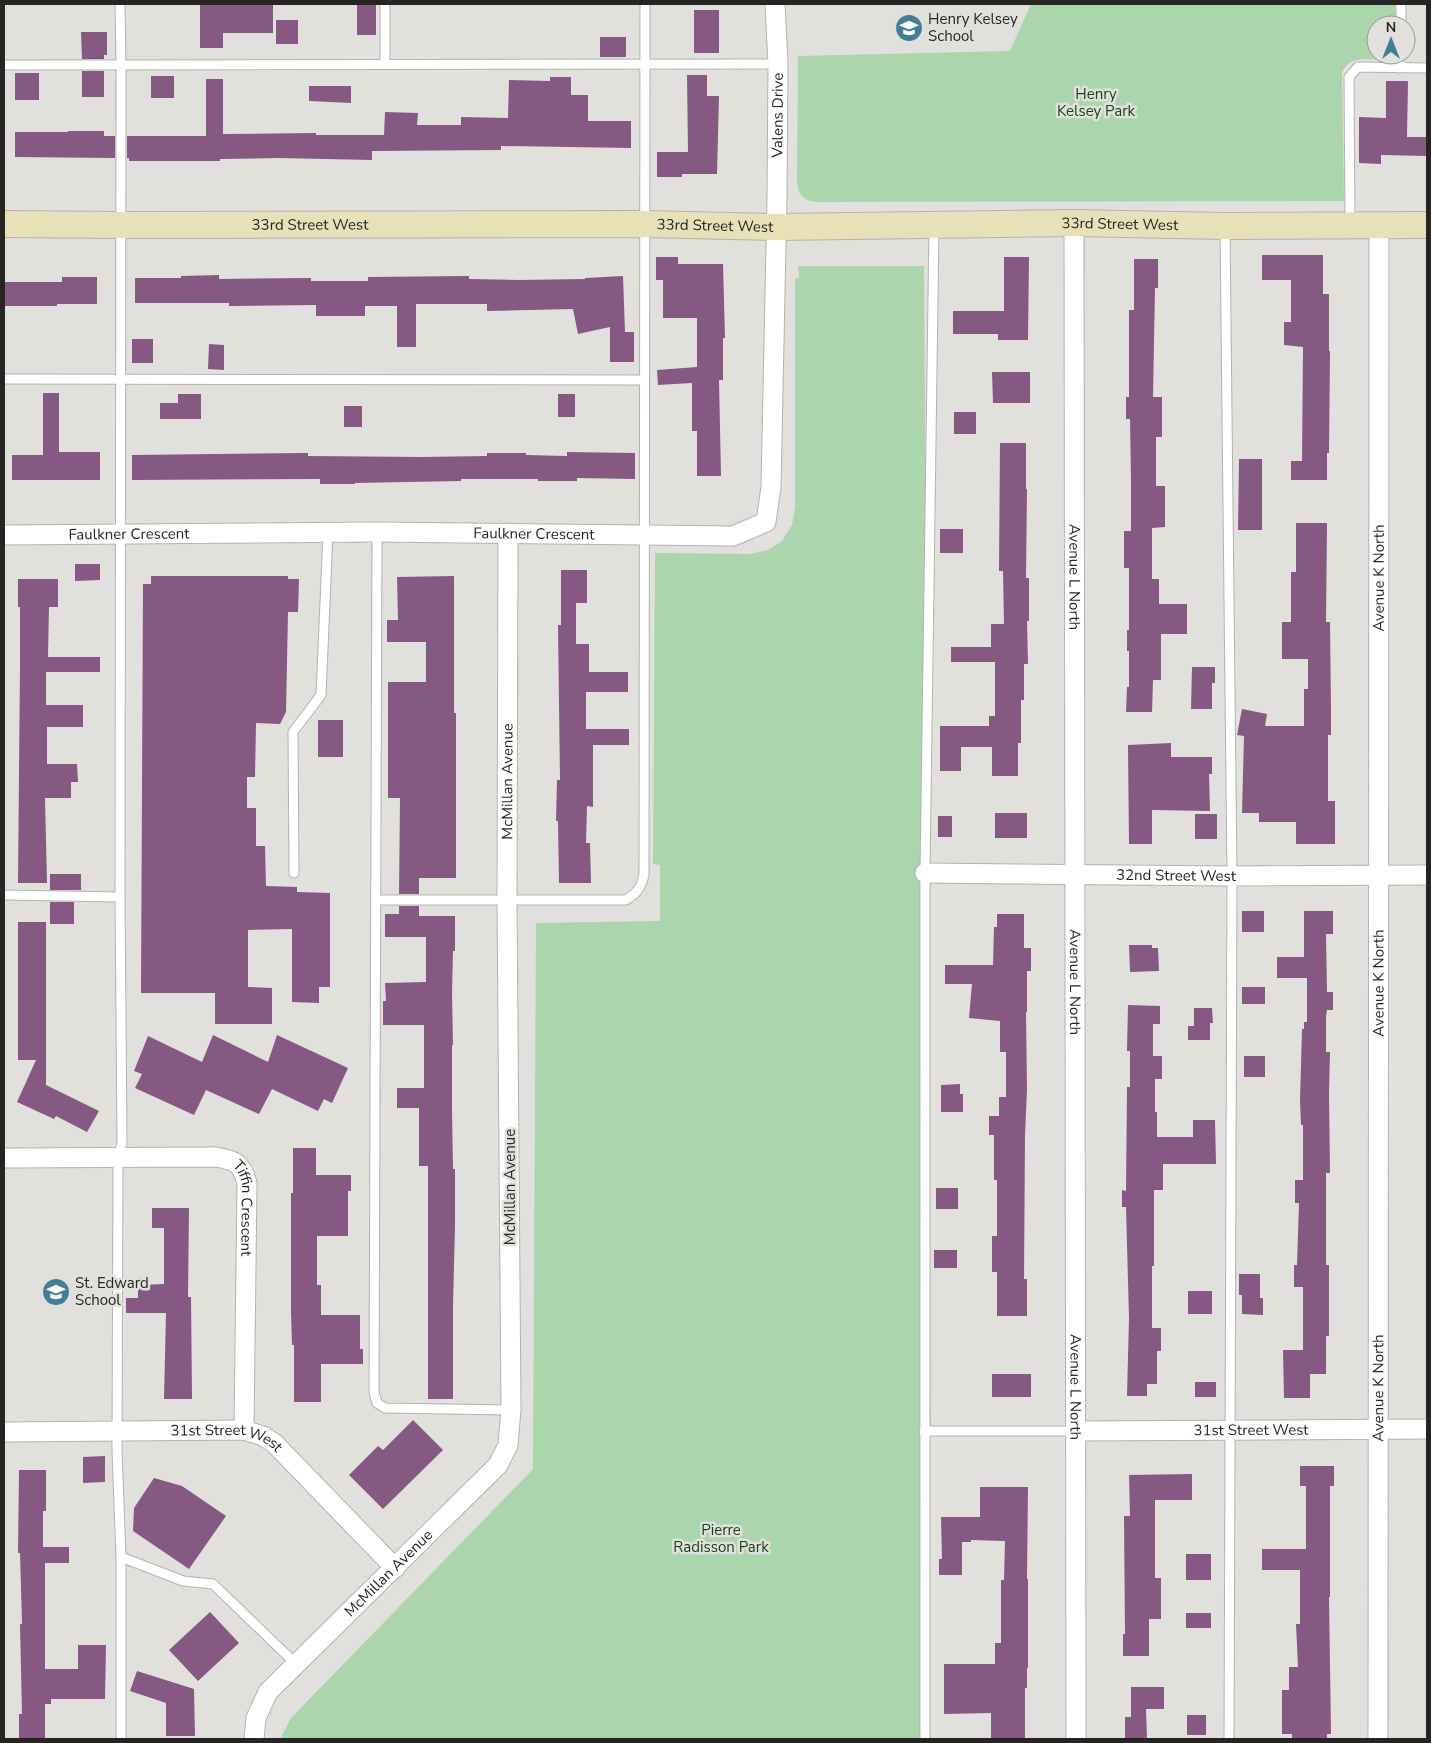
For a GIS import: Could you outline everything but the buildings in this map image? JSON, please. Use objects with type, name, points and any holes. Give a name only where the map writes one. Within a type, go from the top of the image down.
[{"type":"main road","name":"33rd Street West","points":[[4,224],[644,224],[776,227],[1074,223],[1225,226],[1427,225]]},
{"type":"street","name":"Valens Drive","points":[[775,4],[778,64],[776,227]]},
{"type":"street","name":"Avenue L North","points":[[1074,223],[1076,1739]]},
{"type":"street","name":"Avenue K North","points":[[1378,1739],[1379,225]]},
{"type":"street","name":"Faulkner Crescent","points":[[4,535],[377,532],[733,536],[766,522],[771,487],[776,227]]},
{"type":"street","name":"McMillan Avenue","points":[[254,1739],[256,1718],[268,1692],[498,1466],[508,1445],[512,1410],[507,900],[508,533]]},
{"type":"street","name":"32nd Street West","points":[[924,873],[1232,876],[1427,875]]},
{"type":"street","name":"Tiffin Crescent","points":[[4,1158],[216,1157],[234,1161],[244,1172],[247,1183],[244,1430]]},
{"type":"street","name":"31st Street West","points":[[1075,1431],[1427,1429]]},
{"type":"street","name":"31st Street West","points":[[4,1432],[244,1430],[263,1436],[274,1443],[395,1568]]},
{"type":"lane","points":[[120,4],[120,897],[122,1143],[118,1158],[118,1432],[121,1557],[121,1739]]},
{"type":"lane","points":[[385,4],[385,64]]},
{"type":"lane","points":[[376,900],[626,900],[639,890],[643,882],[646,535],[644,380],[645,4]]},
{"type":"lane","points":[[4,64],[778,64]]},
{"type":"lane","points":[[1350,226],[1349,77],[1358,68],[1427,68]]},
{"type":"lane","points":[[926,1739],[924,873],[934,224]]},
{"type":"lane","points":[[1225,226],[1232,876],[1229,1739]]},
{"type":"lane","points":[[4,379],[644,380]]},
{"type":"lane","points":[[377,532],[374,1392],[376,1403],[385,1408],[512,1410]]},
{"type":"lane","points":[[294,873],[293,732],[321,695],[328,533]]},
{"type":"lane","points":[[4,895],[120,897]]},
{"type":"lane","points":[[924,1431],[1075,1431]]},
{"type":"lane","points":[[121,1557],[183,1581],[213,1584],[296,1664]]},
{"type":"green space","name":"Henry Kelsey Park","points":[[1031,4],[1395,4],[1396,15],[1366,15],[1366,60],[1352,62],[1342,72],[1344,201],[818,202],[803,197],[797,182],[798,56],[1010,51]]},
{"type":"green space","name":"Pierre Radisson Park","points":[[798,266],[924,266],[931,1425],[922,1425],[921,1739],[280,1739],[291,1718],[533,1469],[536,923],[660,921],[660,865],[653,864],[655,553],[750,554],[768,550],[782,541],[792,525],[795,507],[795,279],[799,278]]},
{"type":"place","name":"Henry Kelsey School","points":[[909,28]]},
{"type":"place","name":"St. Edward School","points":[[56,1292]]}]
